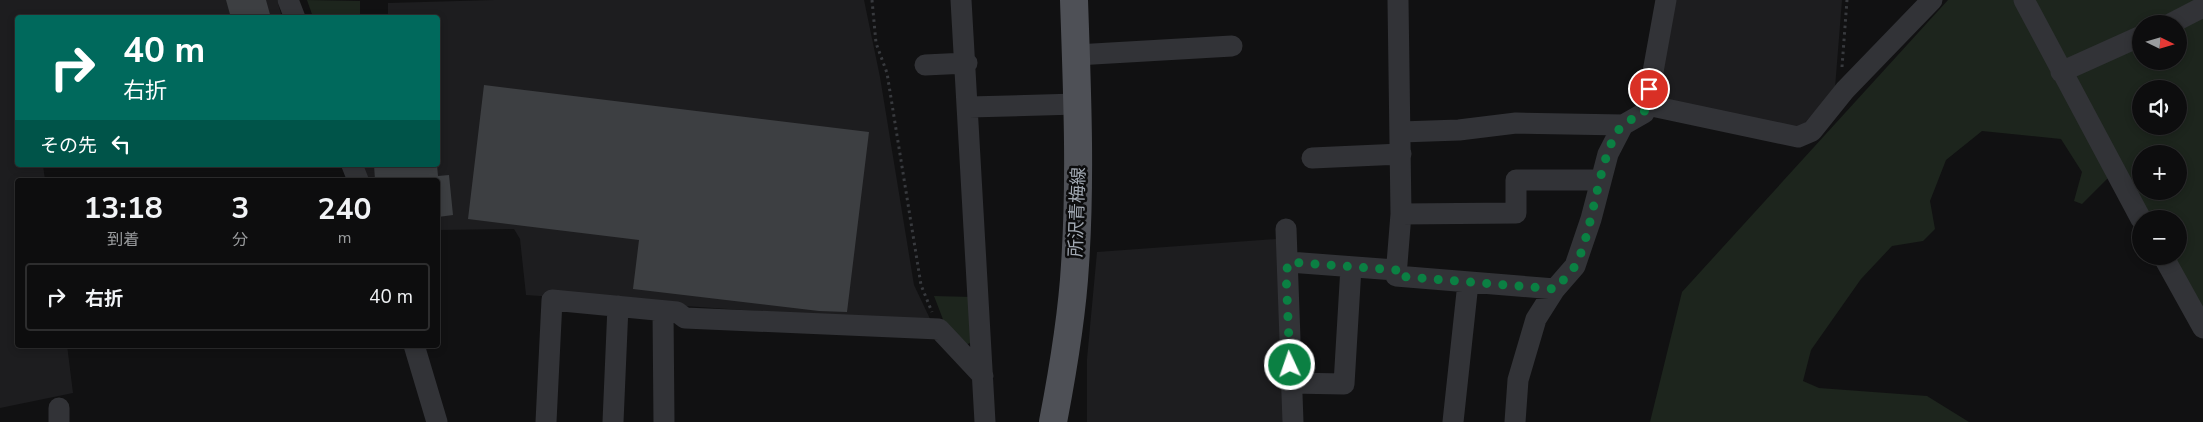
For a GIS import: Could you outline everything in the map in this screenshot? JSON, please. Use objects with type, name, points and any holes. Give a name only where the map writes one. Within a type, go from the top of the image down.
[{"type":"main road","name":"所沢青梅線","points":[[1053,422],[1066,354],[1075,266],[1079,188],[1074,0]]},
{"type":"street","points":[[288,0],[294,15]]},
{"type":"street","points":[[961,0],[969,107],[986,422]]},
{"type":"street","points":[[1398,0],[1401,214],[1396,276],[1555,289]]},
{"type":"street","points":[[1401,132],[1459,130],[1516,123],[1623,125],[1644,113],[1647,105],[1666,0]]},
{"type":"street","points":[[2024,0],[2061,72],[2137,210]]},
{"type":"street","points":[[1647,105],[1798,138],[1812,131],[1845,90],[1929,1]]},
{"type":"street","points":[[2188,15],[2203,8]]},
{"type":"street","points":[[2061,72],[2132,40]]},
{"type":"street","points":[[1076,56],[1232,46]]},
{"type":"street","points":[[924,66],[966,63]]},
{"type":"street","points":[[969,107],[1078,104]]},
{"type":"street","points":[[1515,422],[1518,380],[1536,318],[1555,289],[1575,266],[1591,219],[1608,154],[1623,125]]},
{"type":"street","points":[[1312,157],[1401,154]]},
{"type":"street","points":[[1401,214],[1516,213],[1516,180],[1601,180]]},
{"type":"street","points":[[1286,229],[1289,262],[1286,272],[1292,383],[1292,422]]},
{"type":"street","points":[[1289,262],[1396,270]]},
{"type":"street","points":[[2167,265],[2203,328]]},
{"type":"street","points":[[1292,383],[1344,384],[1351,267]]},
{"type":"street","points":[[1454,422],[1468,283]]},
{"type":"street","points":[[546,422],[552,300],[677,312],[685,318],[939,329],[983,376]]},
{"type":"street","points":[[613,422],[618,306]]},
{"type":"street","points":[[663,311],[664,422]]},
{"type":"street","points":[[415,348],[437,422]]},
{"type":"path","points":[[872,0],[876,44],[887,73],[921,285],[939,329]]},
{"type":"path","points":[[1845,90],[1841,84],[1847,0]]},
{"type":"shaded area","points":[[0,0],[277,0],[281,15],[15,15],[15,167],[43,167],[45,178],[15,178],[15,348],[67,348],[73,393],[0,408]]},
{"type":"shaded area","points":[[307,0],[360,1],[360,15],[312,15]]},
{"type":"shaded area","points":[[494,0],[864,0],[880,77],[914,285],[932,323],[526,295],[520,239],[514,229],[440,230],[440,178],[363,178],[360,167],[440,167],[440,15],[388,15],[388,3]]},
{"type":"shaded area","points":[[1669,0],[1842,0],[1835,88],[1804,124],[1792,130],[1663,102],[1655,89]]},
{"type":"shaded area","points":[[1948,0],[2015,0],[2109,177],[2082,204],[2074,201],[2082,172],[2061,139],[1982,131],[1946,160],[1930,201],[1935,229],[1923,241],[1892,246],[1861,279],[1811,350],[1803,381],[1819,388],[1927,396],[1969,422],[1650,422],[1682,292]]},
{"type":"shaded area","points":[[2029,0],[2203,0],[2187,15],[2132,15],[2132,70],[2188,70],[2188,21],[2203,14],[2203,319],[2173,265],[2187,265],[2187,210],[2143,210],[2138,200],[2187,200],[2187,145],[2132,145],[2132,190]]},
{"type":"shaded area","points":[[1277,239],[1285,422],[1087,422],[1087,359],[1097,252]]},
{"type":"shaded area","points":[[934,296],[972,297],[975,341],[963,346],[944,322]]},
{"type":"building","points":[[226,0],[266,0],[270,15],[230,15]]},
{"type":"building","points":[[484,85],[869,132],[847,312],[819,311],[633,289],[639,240],[468,219]]},
{"type":"building","points":[[374,167],[437,167],[438,176],[449,175],[453,215],[440,217],[440,178],[375,178]]},
{"type":"route","points":[[1290,365],[1286,272],[1289,262],[1396,270],[1396,276],[1555,289],[1575,266],[1584,243],[1608,154],[1615,137],[1623,125],[1644,113],[1649,89]]}]
